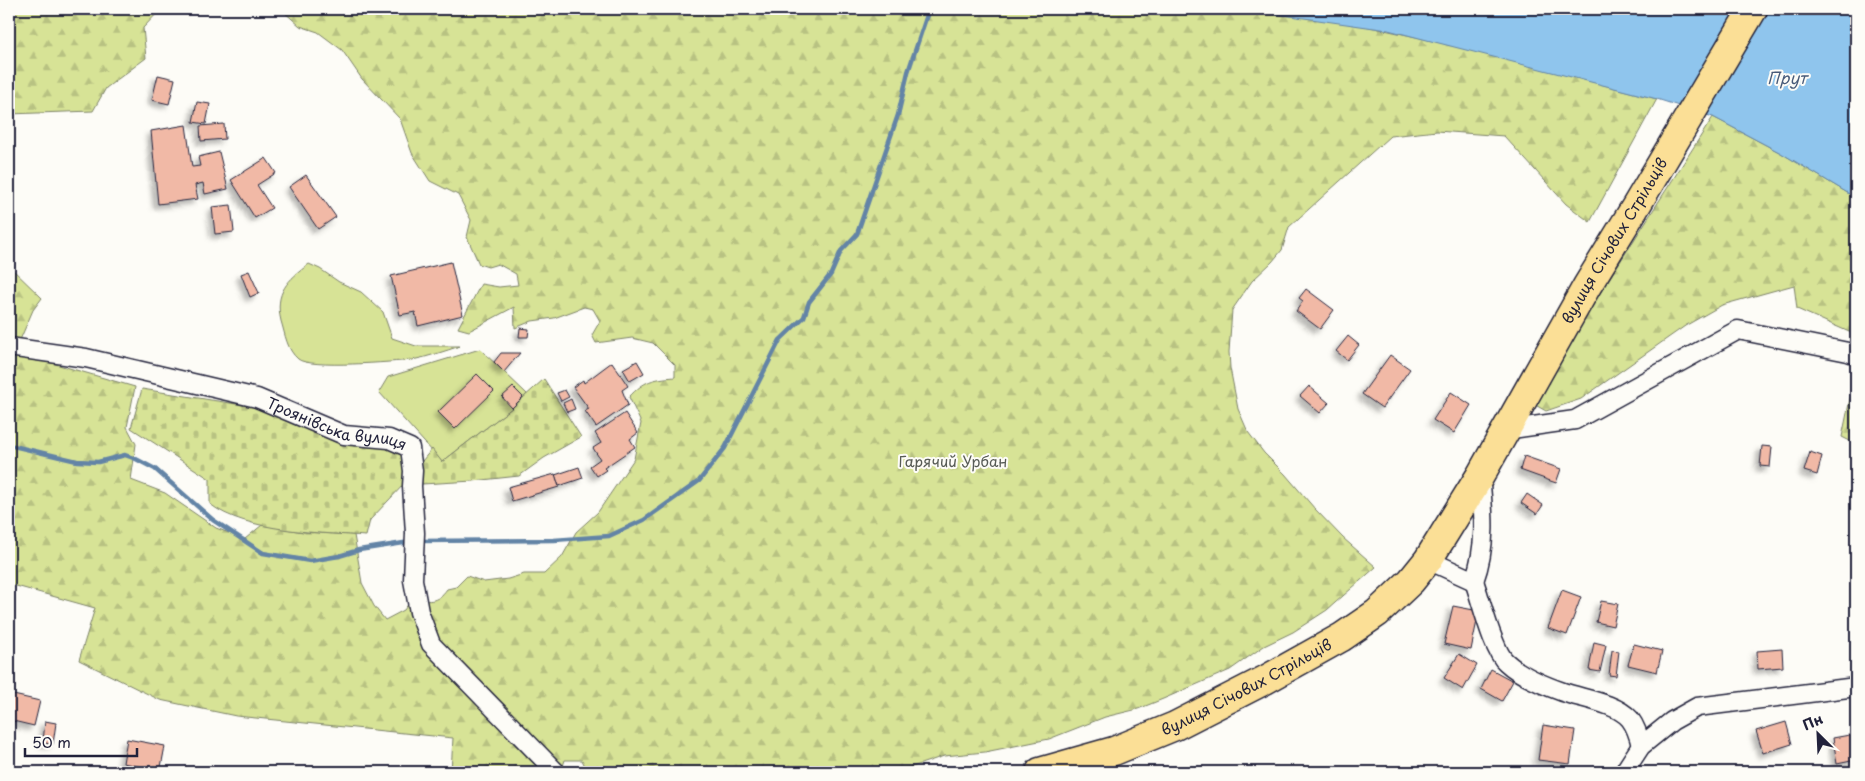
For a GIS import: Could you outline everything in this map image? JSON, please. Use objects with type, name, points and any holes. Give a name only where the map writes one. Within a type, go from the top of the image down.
[{"type":"main road","name":"вулиця Січових Стрільців","points":[[1040,772],[1114,751],[1175,726],[1265,680],[1342,637],[1377,613],[1411,581],[1428,560],[1480,476],[1586,286],[1752,9]]},
{"type":"street","points":[[1505,430],[1575,420],[1738,330],[1856,355]]},
{"type":"street","name":"Троянівська вулиця","points":[[9,347],[86,358],[257,398],[344,435],[382,438],[400,442],[410,448],[412,455],[415,533],[413,580],[419,612],[431,644],[556,772]]},
{"type":"street","points":[[1480,476],[1485,526],[1479,567],[1474,581],[1495,646],[1505,661],[1529,678],[1562,692],[1616,708],[1629,718],[1637,731],[1641,746]]},
{"type":"street","points":[[1428,560],[1474,581]]},
{"type":"street","points":[[1624,772],[1641,746],[1672,721],[1697,707],[1856,687]]},
{"type":"green space","points":[[9,9],[161,9],[143,28],[146,58],[106,88],[93,111],[9,114]]},
{"type":"green space","name":"Гарячий Урбан","points":[[278,9],[1197,9],[1245,12],[1293,16],[1365,26],[1423,38],[1657,99],[1590,222],[1566,204],[1504,136],[1437,131],[1390,136],[1289,227],[1282,250],[1252,281],[1232,310],[1229,352],[1230,368],[1238,409],[1248,432],[1264,453],[1343,538],[1376,567],[1327,610],[1293,632],[1264,646],[1230,670],[1138,709],[1105,717],[1049,739],[985,752],[944,756],[892,772],[588,772],[582,760],[565,760],[561,772],[451,772],[453,738],[236,716],[160,700],[79,660],[95,608],[9,584],[9,266],[42,298],[33,310],[20,340],[24,355],[135,387],[127,427],[136,444],[131,480],[165,493],[216,528],[245,539],[262,525],[303,532],[354,535],[362,583],[374,606],[385,620],[404,610],[412,599],[428,601],[436,599],[447,589],[456,587],[467,576],[484,582],[508,579],[524,574],[544,574],[562,557],[576,532],[598,512],[634,459],[641,423],[629,397],[650,381],[675,377],[675,365],[653,343],[632,338],[596,343],[592,335],[600,321],[593,309],[584,307],[554,318],[532,321],[515,328],[514,307],[469,331],[458,328],[481,284],[499,287],[518,285],[516,274],[498,264],[488,267],[479,264],[467,237],[471,220],[458,195],[430,181],[412,153],[400,119],[362,79],[342,50],[318,32],[300,26]]},
{"type":"green space","points":[[1713,117],[1781,153],[1856,198],[1856,335],[1797,309],[1794,285],[1722,305],[1685,326],[1581,399],[1546,411],[1530,402]]},
{"type":"green space","points":[[309,264],[339,282],[361,292],[383,312],[392,338],[416,346],[460,346],[418,359],[388,362],[318,364],[298,359],[291,351],[287,342],[279,311],[279,302],[281,294],[289,281]]},
{"type":"green space","points":[[480,349],[527,394],[512,408],[442,462],[379,392],[388,377]]},
{"type":"green space","points":[[1856,376],[1856,444],[1842,437]]},
{"type":"green space","points":[[544,379],[581,437],[544,458],[519,476],[422,484],[417,467],[432,449],[442,462],[512,408]]},
{"type":"green space","points":[[142,389],[255,407],[278,413],[344,444],[389,448],[401,453],[405,457],[406,482],[370,520],[366,536],[307,532],[263,526],[243,520],[225,513],[210,504],[210,479],[131,428]]},
{"type":"water","name":"Прут","points":[[1197,9],[1856,9],[1856,198],[1781,153],[1713,117],[1657,99],[1388,30],[1276,14]]},
{"type":"building","points":[[158,75],[175,79],[169,104],[152,100]]},
{"type":"building","points":[[197,102],[210,104],[206,124],[193,122]]},
{"type":"building","points":[[224,124],[225,139],[201,141],[200,126]]},
{"type":"building","points":[[186,125],[192,167],[200,166],[198,157],[219,152],[228,189],[205,194],[203,183],[195,185],[198,199],[158,204],[151,131]]},
{"type":"building","points":[[266,158],[276,173],[257,185],[272,208],[255,218],[231,180]]},
{"type":"building","points":[[306,175],[336,217],[318,229],[289,187]]},
{"type":"building","points":[[231,205],[234,232],[215,234],[212,207]]},
{"type":"building","points":[[451,262],[463,315],[418,326],[415,312],[400,315],[391,276]]},
{"type":"building","points":[[249,271],[259,293],[250,297],[241,274]]},
{"type":"building","points":[[1306,289],[1334,310],[1320,329],[1296,311],[1303,301],[1299,298]]},
{"type":"building","points":[[520,328],[529,329],[528,337],[519,337]]},
{"type":"building","points":[[1348,336],[1359,345],[1347,360],[1336,351]]},
{"type":"building","points":[[501,353],[520,353],[504,372],[494,362]]},
{"type":"building","points":[[1390,355],[1410,369],[1382,408],[1362,394]]},
{"type":"building","points":[[637,361],[644,373],[630,381],[623,369]]},
{"type":"building","points":[[612,362],[628,386],[622,390],[628,405],[596,427],[585,411],[589,409],[573,387],[583,380],[584,383]]},
{"type":"building","points":[[477,374],[494,391],[455,429],[438,412]]},
{"type":"building","points":[[1309,386],[1329,403],[1320,413],[1300,396]]},
{"type":"building","points":[[513,387],[523,397],[512,408],[502,397]]},
{"type":"building","points":[[565,390],[569,397],[561,401],[557,393]]},
{"type":"building","points":[[1451,392],[1471,405],[1454,433],[1433,420]]},
{"type":"building","points":[[571,399],[575,409],[567,412],[563,403]]},
{"type":"building","points":[[625,413],[638,433],[630,439],[635,447],[604,468],[606,470],[597,476],[590,466],[600,459],[593,448],[601,443],[595,433]]},
{"type":"building","points":[[1762,446],[1772,447],[1770,467],[1760,466]]},
{"type":"building","points":[[1810,452],[1822,456],[1817,475],[1804,471]]},
{"type":"building","points":[[1524,456],[1561,469],[1556,483],[1520,470]]},
{"type":"building","points":[[579,467],[583,478],[559,486],[555,475]]},
{"type":"building","points":[[555,474],[559,487],[512,501],[508,487]]},
{"type":"building","points":[[1527,494],[1543,505],[1537,514],[1521,503]]},
{"type":"building","points":[[1562,590],[1581,597],[1567,635],[1548,628]]},
{"type":"building","points":[[1601,601],[1618,604],[1613,626],[1596,622]]},
{"type":"building","points":[[1453,606],[1479,611],[1471,650],[1444,644]]},
{"type":"building","points":[[1594,642],[1606,645],[1600,672],[1589,670]]},
{"type":"building","points":[[1634,644],[1662,651],[1657,672],[1628,665]]},
{"type":"building","points":[[1782,649],[1783,667],[1758,669],[1757,651]]},
{"type":"building","points":[[1612,650],[1619,651],[1616,676],[1609,675]]},
{"type":"building","points":[[1459,654],[1477,665],[1463,690],[1444,678]]},
{"type":"building","points":[[1491,669],[1513,681],[1502,701],[1481,689]]},
{"type":"building","points":[[9,694],[40,701],[34,726],[9,720]]},
{"type":"building","points":[[45,721],[56,723],[53,744],[43,743]]},
{"type":"building","points":[[1786,722],[1792,744],[1763,753],[1756,731]]},
{"type":"building","points":[[1543,725],[1575,730],[1570,764],[1538,760]]},
{"type":"building","points":[[1855,734],[1856,760],[1837,764],[1833,738]]},
{"type":"building","points":[[127,739],[165,746],[160,772],[141,772],[142,767],[123,763]]},
{"type":"waterway","points":[[418,541],[554,540],[609,536],[644,520],[699,481],[725,448],[780,340],[804,317],[809,302],[831,274],[841,251],[857,234],[898,115],[908,72],[929,9]]},
{"type":"waterway","points":[[9,445],[77,461],[98,462],[125,455],[136,459],[155,469],[213,520],[263,553],[310,561],[359,550],[410,542]]}]
